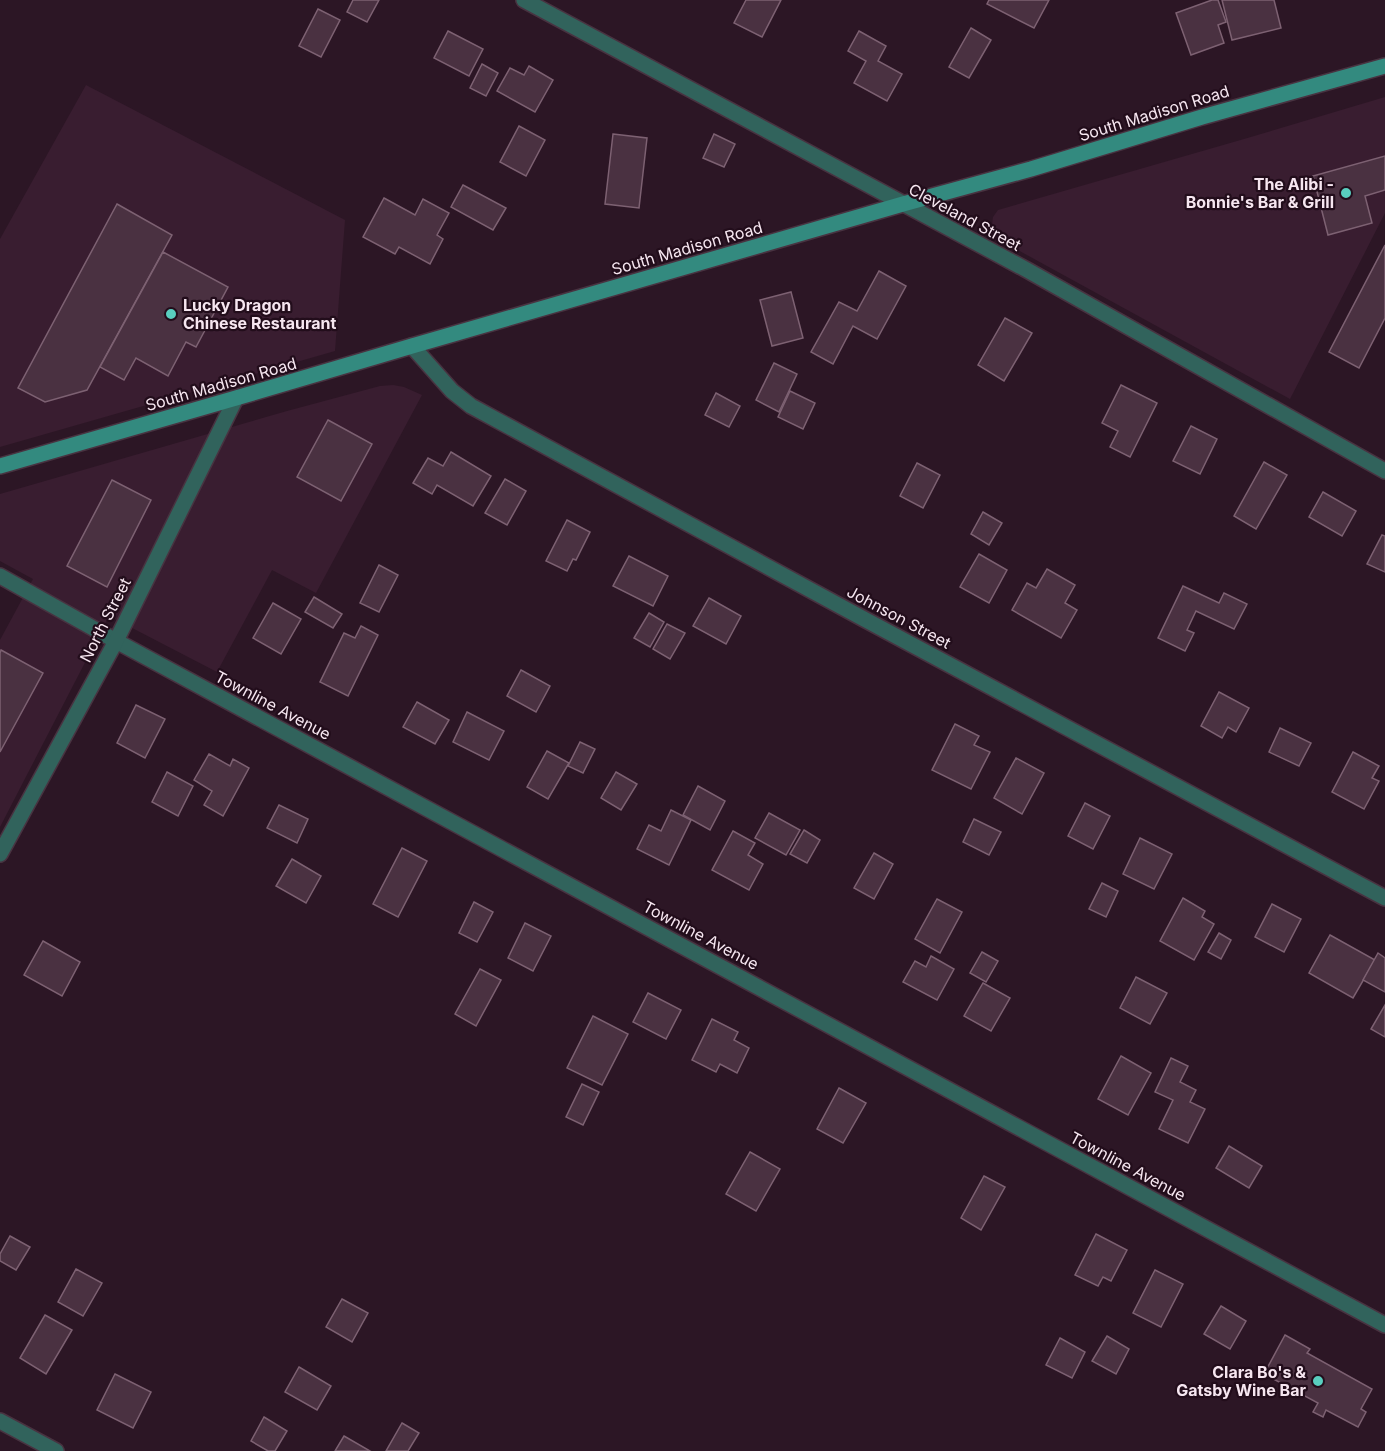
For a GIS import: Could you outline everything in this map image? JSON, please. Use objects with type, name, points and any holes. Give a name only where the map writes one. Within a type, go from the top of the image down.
[{"type":"main road","name":"South Madison Road","points":[[0,466],[1385,66]]},
{"type":"street","name":"Cleveland Street","points":[[524,0],[1027,270],[1385,471]]},
{"type":"street","name":"Johnson Street","points":[[412,346],[452,391],[471,406],[1385,898]]},
{"type":"street","name":"North Street","points":[[0,854],[116,640],[236,398]]},
{"type":"street","name":"Townline Avenue","points":[[0,576],[1385,1325]]},
{"type":"street","points":[[0,1420],[56,1451]]},
{"type":"shaded area","points":[[86,85],[345,220],[335,351],[0,447],[0,239]]},
{"type":"shaded area","points":[[1385,97],[1385,213],[1290,399],[1005,243],[994,233],[993,217],[998,210]]},
{"type":"shaded area","points":[[393,385],[422,395],[316,593],[272,570],[217,672],[109,616],[0,827],[0,640],[33,579],[0,561],[0,494],[287,411],[380,386]]},
{"type":"building","points":[[353,0],[379,0],[367,22],[347,12]]},
{"type":"building","points":[[746,0],[781,0],[762,37],[734,23]]},
{"type":"building","points":[[989,0],[1049,0],[1034,28],[987,4]]},
{"type":"building","points":[[1218,0],[1226,22],[1218,25],[1224,43],[1191,55],[1176,13]]},
{"type":"building","points":[[1222,0],[1274,0],[1281,28],[1232,40]]},
{"type":"building","points":[[318,9],[340,20],[321,57],[299,46]]},
{"type":"building","points":[[971,28],[991,40],[969,78],[949,67]]},
{"type":"building","points":[[448,31],[483,49],[469,76],[434,58]]},
{"type":"building","points":[[859,31],[886,46],[878,61],[902,74],[887,101],[854,83],[866,61],[848,51]]},
{"type":"building","points":[[482,64],[498,73],[486,96],[470,88]]},
{"type":"building","points":[[529,66],[553,80],[535,112],[497,91],[510,68],[524,75]]},
{"type":"building","points":[[519,126],[545,140],[526,176],[500,162]]},
{"type":"building","points":[[613,134],[647,138],[639,208],[605,204]]},
{"type":"building","points":[[714,134],[735,144],[724,167],[703,158]]},
{"type":"building","name":"The Alibi - Bonnie's Bar & Grill","points":[[1385,156],[1385,190],[1365,196],[1372,223],[1328,235],[1313,176]]},
{"type":"building","points":[[463,185],[506,208],[493,230],[451,207]]},
{"type":"building","points":[[384,198],[415,215],[423,199],[449,213],[437,235],[443,239],[430,264],[399,247],[395,254],[363,237]]},
{"type":"building","points":[[117,204],[172,235],[87,390],[45,402],[18,388]]},
{"type":"building","points":[[1385,245],[1385,318],[1359,368],[1329,352]]},
{"type":"building","name":"Lucky Dragon Chinese Restaurant","points":[[163,252],[228,287],[196,347],[186,342],[168,376],[136,358],[124,380],[100,367]]},
{"type":"building","points":[[879,271],[906,286],[877,339],[853,326],[833,364],[811,352],[839,302],[857,311]]},
{"type":"building","points":[[791,292],[803,338],[772,346],[760,300]]},
{"type":"building","points":[[1005,318],[1032,333],[1004,381],[978,365]]},
{"type":"building","points":[[774,363],[797,374],[779,412],[756,400]]},
{"type":"building","points":[[1121,385],[1157,403],[1130,457],[1110,447],[1118,431],[1102,423]]},
{"type":"building","points":[[790,391],[815,403],[803,429],[778,417]]},
{"type":"building","points":[[716,393],[740,406],[729,427],[705,415]]},
{"type":"building","points":[[328,420],[372,444],[341,501],[297,477]]},
{"type":"building","points":[[1191,426],[1217,439],[1200,474],[1173,461]]},
{"type":"building","points":[[451,452],[491,476],[473,506],[437,485],[432,494],[413,483],[428,458],[443,466]]},
{"type":"building","points":[[1264,462],[1287,475],[1256,529],[1234,516]]},
{"type":"building","points":[[917,463],[940,475],[923,508],[900,496]]},
{"type":"building","points":[[505,479],[526,491],[507,525],[485,513]]},
{"type":"building","points":[[112,480],[151,500],[107,587],[67,566]]},
{"type":"building","points":[[1323,492],[1356,511],[1342,536],[1309,517]]},
{"type":"building","points":[[983,512],[1002,523],[989,545],[971,534]]},
{"type":"building","points":[[567,520],[590,532],[576,560],[573,559],[567,571],[546,561]]},
{"type":"building","points":[[1382,535],[1385,536],[1385,572],[1367,564]]},
{"type":"building","points":[[979,554],[1007,570],[989,603],[960,587]]},
{"type":"building","points":[[629,556],[668,576],[653,606],[613,586]]},
{"type":"building","points":[[379,565],[398,575],[379,612],[360,603]]},
{"type":"building","points":[[1047,569],[1075,585],[1065,603],[1077,610],[1061,638],[1012,610],[1027,583],[1036,588]]},
{"type":"building","points":[[1183,586],[1219,603],[1224,593],[1247,604],[1234,629],[1196,611],[1187,630],[1194,633],[1185,651],[1158,638]]},
{"type":"building","points":[[314,597],[342,614],[333,628],[305,612]]},
{"type":"building","points":[[709,598],[741,616],[726,644],[693,626]]},
{"type":"building","points":[[273,603],[301,619],[281,654],[253,638]]},
{"type":"building","points":[[649,613],[664,622],[650,647],[634,638]]},
{"type":"building","points":[[667,624],[685,633],[670,659],[653,649]]},
{"type":"building","points":[[361,626],[378,635],[348,696],[320,682],[344,633],[355,638]]},
{"type":"building","points":[[1,650],[43,673],[0,752],[0,653]]},
{"type":"building","points":[[521,670],[550,686],[536,712],[507,696]]},
{"type":"building","points":[[1219,692],[1249,708],[1236,732],[1228,727],[1222,738],[1201,726]]},
{"type":"building","points":[[417,702],[449,720],[435,744],[403,727]]},
{"type":"building","points":[[136,705],[165,719],[145,758],[117,743]]},
{"type":"building","points":[[467,712],[504,731],[489,760],[453,742]]},
{"type":"building","points":[[955,724],[979,736],[974,745],[990,752],[971,789],[932,770]]},
{"type":"building","points":[[1280,728],[1311,743],[1299,766],[1269,752]]},
{"type":"building","points":[[580,742],[595,749],[583,773],[568,766]]},
{"type":"building","points":[[547,751],[569,763],[548,799],[527,787]]},
{"type":"building","points":[[1353,752],[1379,766],[1372,778],[1379,781],[1364,809],[1332,792]]},
{"type":"building","points":[[209,754],[230,766],[233,759],[249,768],[223,816],[204,805],[212,791],[194,780]]},
{"type":"building","points":[[1016,758],[1044,773],[1022,814],[994,798]]},
{"type":"building","points":[[167,772],[193,786],[178,816],[152,802]]},
{"type":"building","points":[[616,772],[637,784],[621,810],[601,798]]},
{"type":"building","points":[[698,786],[725,801],[710,830],[683,815]]},
{"type":"building","points":[[1085,803],[1110,816],[1093,849],[1068,836]]},
{"type":"building","points":[[279,805],[308,819],[297,843],[267,828]]},
{"type":"building","points":[[671,810],[691,820],[669,865],[637,849],[649,825],[661,831]]},
{"type":"building","points":[[769,813],[800,830],[786,855],[755,838]]},
{"type":"building","points":[[974,819],[1001,832],[989,855],[963,842]]},
{"type":"building","points":[[804,830],[820,840],[807,863],[790,854]]},
{"type":"building","points":[[733,831],[755,843],[748,855],[763,864],[749,890],[712,870]]},
{"type":"building","points":[[1140,838],[1172,854],[1154,889],[1123,874]]},
{"type":"building","points":[[402,848],[427,861],[398,917],[373,904]]},
{"type":"building","points":[[874,853],[893,864],[874,899],[854,888]]},
{"type":"building","points":[[292,859],[321,876],[306,903],[276,886]]},
{"type":"building","points":[[1102,883],[1118,891],[1106,917],[1089,909]]},
{"type":"building","points":[[1183,898],[1205,911],[1202,917],[1214,924],[1194,960],[1160,941]]},
{"type":"building","points":[[937,899],[962,912],[940,953],[915,939]]},
{"type":"building","points":[[474,902],[493,912],[477,942],[459,933]]},
{"type":"building","points":[[1272,904],[1301,919],[1284,952],[1255,937]]},
{"type":"building","points":[[525,923],[551,936],[533,971],[508,958]]},
{"type":"building","points":[[1219,933],[1231,940],[1221,959],[1208,952]]},
{"type":"building","points":[[1330,935],[1375,960],[1353,998],[1309,973]]},
{"type":"building","points":[[43,941],[80,962],[62,996],[24,975]]},
{"type":"building","points":[[982,952],[998,961],[986,982],[970,973]]},
{"type":"building","points":[[1378,953],[1385,958],[1385,992],[1363,980]]},
{"type":"building","points":[[931,956],[954,969],[937,1000],[903,982],[915,961],[926,967]]},
{"type":"building","points":[[480,969],[501,980],[476,1026],[455,1014]]},
{"type":"building","points":[[1136,977],[1167,993],[1150,1024],[1120,1008]]},
{"type":"building","points":[[983,983],[1010,998],[991,1031],[964,1016]]},
{"type":"building","points":[[648,993],[681,1010],[666,1039],[633,1022]]},
{"type":"building","points":[[1385,1005],[1385,1037],[1371,1029]]},
{"type":"building","points":[[593,1016],[628,1034],[602,1085],[567,1068]]},
{"type":"building","points":[[712,1019],[738,1032],[734,1040],[749,1048],[737,1073],[720,1064],[716,1072],[692,1060]]},
{"type":"building","points":[[1121,1056],[1151,1073],[1128,1115],[1098,1099]]},
{"type":"building","points":[[1171,1058],[1188,1066],[1180,1082],[1196,1090],[1190,1102],[1205,1109],[1188,1143],[1159,1129],[1173,1100],[1155,1092]]},
{"type":"building","points":[[582,1084],[599,1092],[583,1125],[566,1117]]},
{"type":"building","points":[[839,1088],[866,1103],[843,1143],[817,1129]]},
{"type":"building","points":[[1229,1146],[1262,1166],[1249,1188],[1216,1168]]},
{"type":"building","points":[[750,1152],[780,1169],[756,1211],[726,1194]]},
{"type":"building","points":[[984,1176],[1005,1187],[981,1230],[961,1218]]},
{"type":"building","points":[[1096,1234],[1127,1250],[1111,1281],[1103,1277],[1098,1286],[1075,1275]]},
{"type":"building","points":[[10,1236],[30,1247],[16,1270],[0,1261],[0,1254]]},
{"type":"building","points":[[76,1269],[102,1283],[83,1316],[58,1302]]},
{"type":"building","points":[[1155,1270],[1183,1284],[1161,1327],[1133,1313]]},
{"type":"building","points":[[342,1299],[368,1313],[352,1342],[326,1327]]},
{"type":"building","points":[[1221,1306],[1246,1321],[1230,1349],[1204,1334]]},
{"type":"building","points":[[45,1315],[72,1330],[46,1374],[20,1358]]},
{"type":"building","name":"Clara Bo's & Gatsby Wine Bar","points":[[1285,1335],[1310,1349],[1307,1353],[1372,1389],[1361,1409],[1366,1412],[1358,1427],[1326,1410],[1323,1417],[1313,1412],[1318,1403],[1264,1374]]},
{"type":"building","points":[[1107,1336],[1129,1349],[1116,1374],[1092,1361]]},
{"type":"building","points":[[1060,1338],[1085,1352],[1072,1378],[1046,1365]]},
{"type":"building","points":[[299,1367],[331,1386],[317,1410],[285,1392]]},
{"type":"building","points":[[115,1374],[151,1392],[133,1428],[97,1410]]},
{"type":"building","points":[[264,1417],[287,1431],[275,1451],[268,1451],[251,1441]]},
{"type":"building","points":[[402,1423],[419,1433],[408,1451],[386,1451]]},
{"type":"building","points":[[344,1436],[370,1451],[335,1451]]},
{"type":"place","name":"The Alibi - Bonnie's Bar & Grill","points":[[1346,193]]},
{"type":"place","name":"Lucky Dragon Chinese Restaurant","points":[[171,314]]},
{"type":"place","name":"Clara Bo's & Gatsby Wine Bar","points":[[1318,1381]]}]
